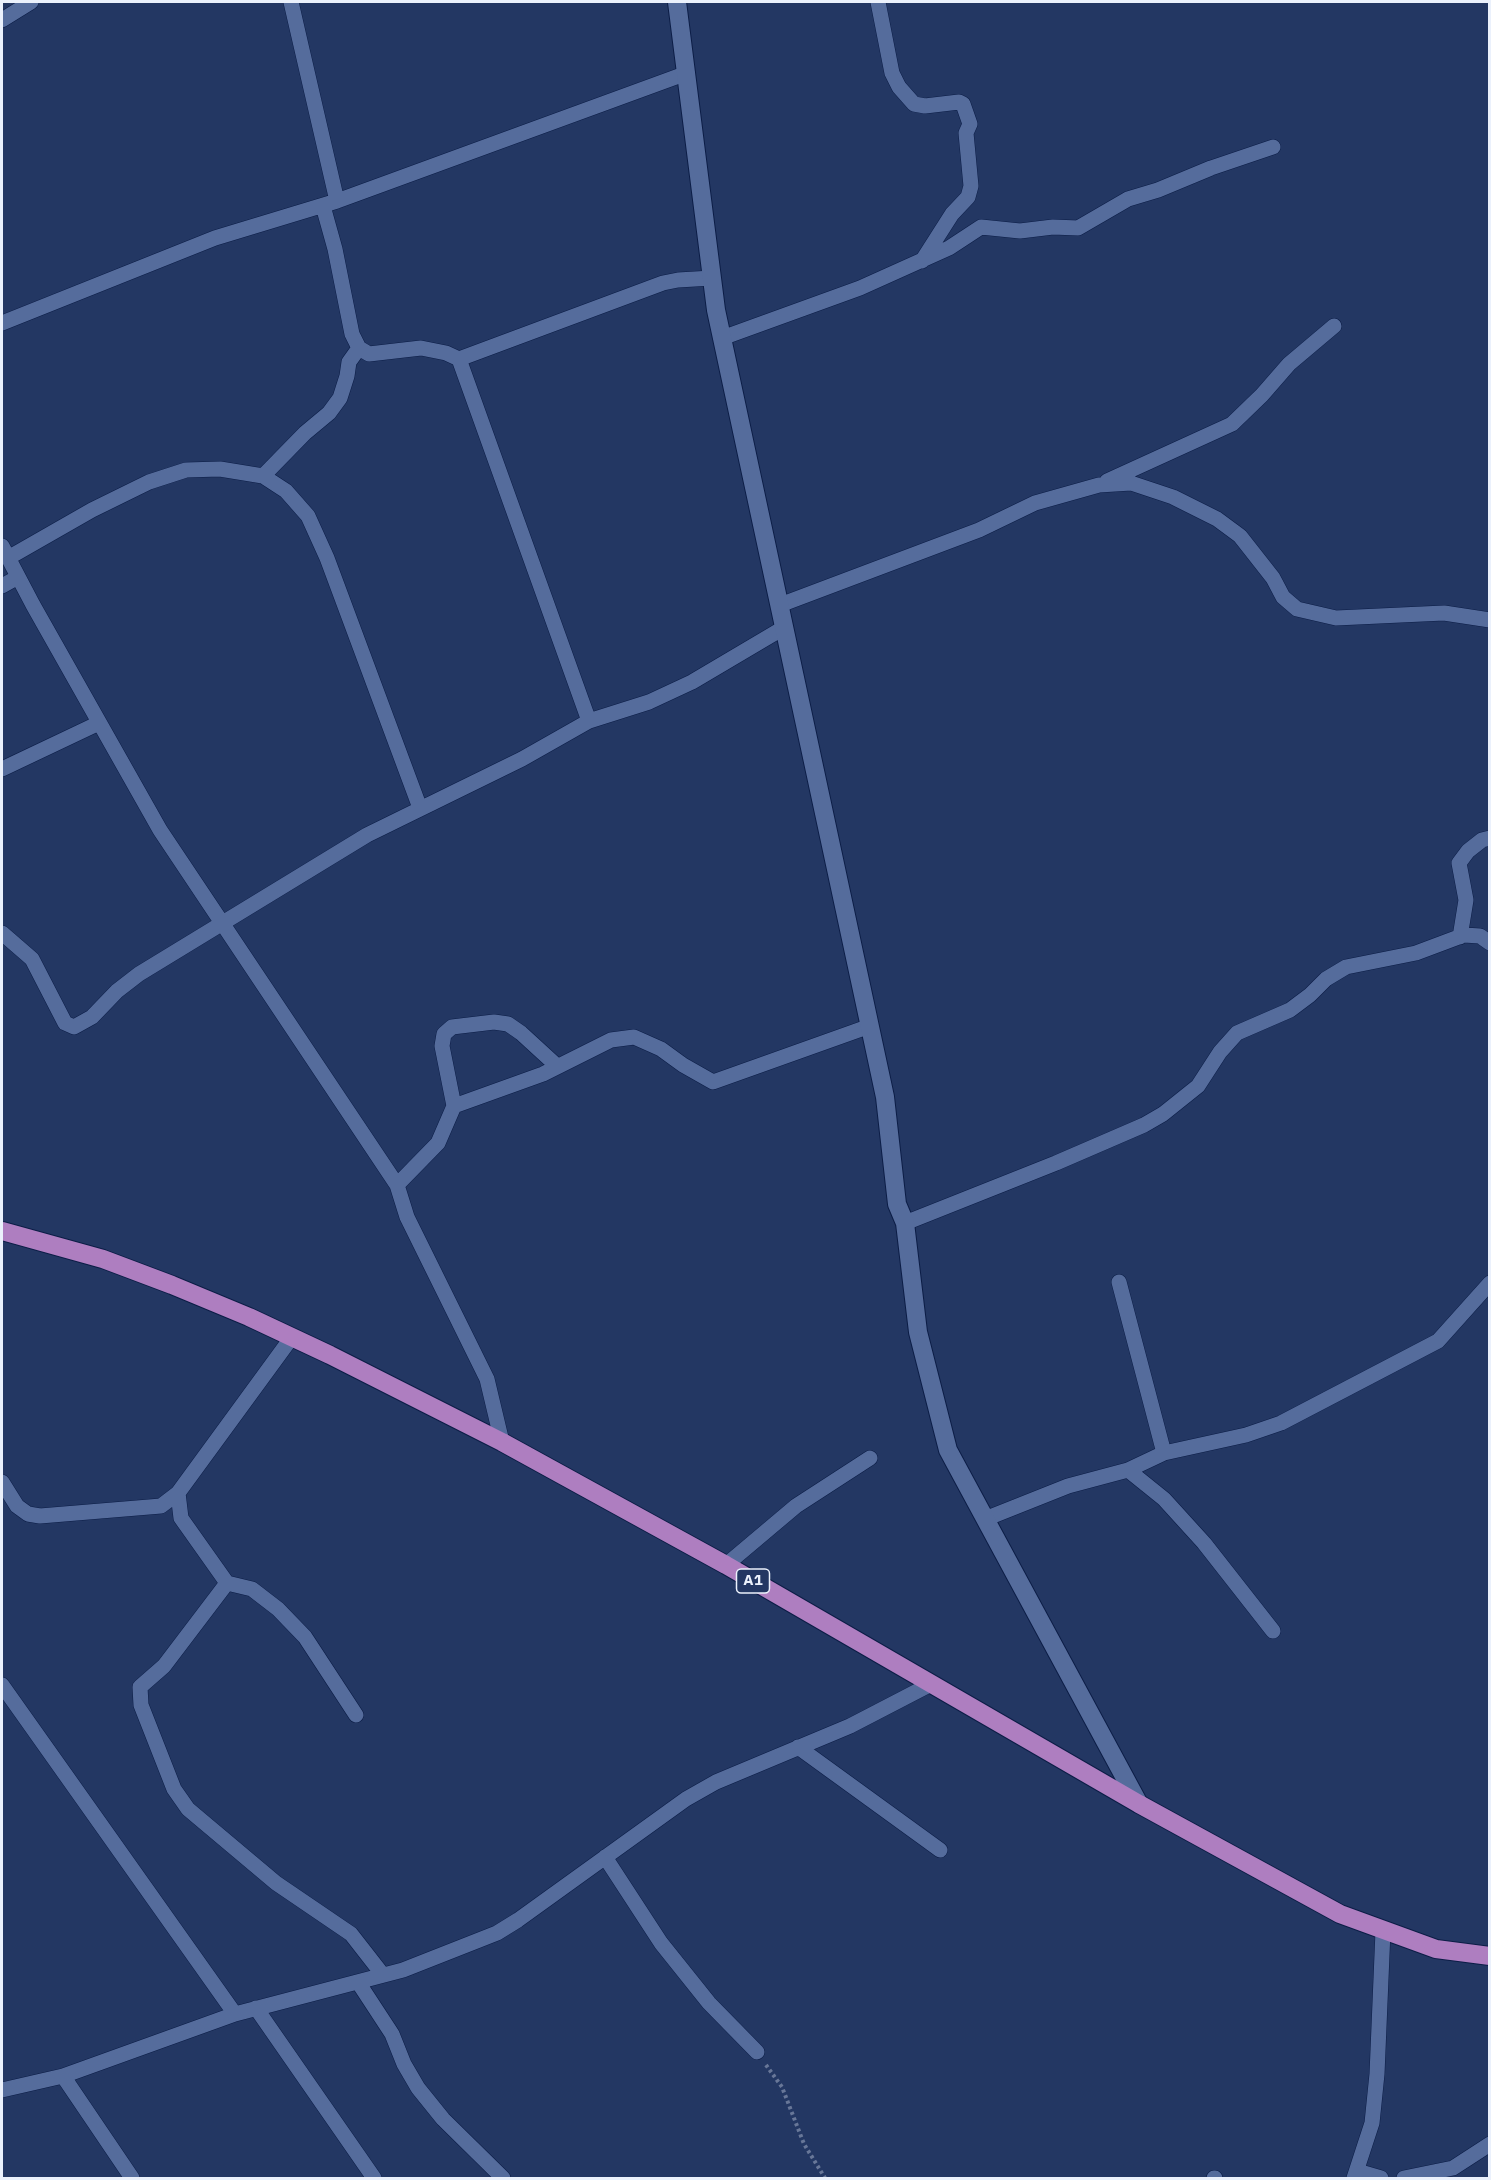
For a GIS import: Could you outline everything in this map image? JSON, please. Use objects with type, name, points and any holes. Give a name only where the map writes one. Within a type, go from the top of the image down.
[{"type":"highway","name":"A1","points":[[2,1231],[103,1259],[227,1307],[292,1337],[502,1442],[726,1565],[1139,1804],[1340,1914],[1436,1949],[1490,1956]]},
{"type":"street","points":[[2,20],[30,2]]},
{"type":"street","points":[[291,2],[330,203],[335,249],[352,334],[359,348],[369,354],[421,348],[446,353],[459,359],[663,283],[712,278]]},
{"type":"street","points":[[677,2],[716,310],[885,1097],[897,1204],[905,1223],[918,1332],[948,1450],[1139,1804]]},
{"type":"street","points":[[878,2],[892,73],[899,87],[914,104],[925,106],[959,102],[963,105],[970,124],[966,133],[971,178],[968,197],[952,214],[922,261]]},
{"type":"street","points":[[2,323],[215,238],[330,203],[687,74]]},
{"type":"street","points":[[722,338],[860,288],[950,248],[981,227],[1020,231],[1053,227],[1078,228],[1128,199],[1273,147]]},
{"type":"street","points":[[780,605],[979,530],[1035,503],[1099,485],[1232,424],[1289,364],[1334,326]]},
{"type":"street","points":[[263,476],[305,433],[329,413],[340,398],[349,362],[359,348]]},
{"type":"street","points":[[459,359],[589,722]]},
{"type":"street","points":[[420,808],[327,558],[308,516],[286,491],[263,476],[220,469],[186,470],[148,482],[5,552],[160,830],[397,1185],[407,1217],[488,1379],[502,1442]]},
{"type":"street","points":[[1099,485],[1131,483],[1173,497],[1216,519],[1240,536],[1273,578],[1283,597],[1297,609],[1336,618],[1444,613],[1490,620]]},
{"type":"street","points":[[2,586],[18,577]]},
{"type":"street","points":[[2,933],[32,959],[65,1023],[74,1028],[92,1017],[117,991],[139,974],[367,835],[522,759],[589,722],[649,702],[692,682],[784,627]]},
{"type":"street","points":[[2,769],[99,723]]},
{"type":"street","points":[[1460,937],[1466,900],[1459,863],[1468,851],[1482,840],[1490,838]]},
{"type":"street","points":[[905,1223],[1144,1125],[1163,1114],[1198,1086],[1220,1052],[1237,1033],[1290,1010],[1326,979],[1346,967],[1416,952],[1460,937],[1480,936],[1490,944]]},
{"type":"street","points":[[397,1185],[438,1143],[454,1106],[442,1046],[444,1035],[452,1027],[494,1022],[508,1024],[557,1066]]},
{"type":"street","points":[[454,1106],[543,1074],[611,1040],[634,1036],[661,1049],[713,1082],[870,1026]]},
{"type":"street","points":[[1119,1282],[1164,1453]]},
{"type":"street","points":[[985,1519],[1068,1486],[1128,1470],[1164,1453],[1246,1435],[1281,1423],[1438,1341],[1490,1282]]},
{"type":"street","points":[[2,1482],[17,1506],[28,1514],[40,1516],[161,1506],[178,1493],[292,1337]]},
{"type":"street","points":[[726,1565],[796,1506],[870,1458]]},
{"type":"street","points":[[1128,1470],[1164,1499],[1204,1542],[1273,1631]]},
{"type":"street","points":[[178,1493],[181,1518]]},
{"type":"street","points":[[161,1506],[181,1518],[227,1583],[252,1589],[278,1609],[305,1638],[356,1715]]},
{"type":"street","points":[[227,1583],[164,1666],[140,1687],[141,1705],[174,1789],[188,1809],[276,1883],[351,1934],[383,1976]]},
{"type":"street","points":[[2,2088],[63,2076],[235,2014],[403,1970],[497,1933],[686,1799],[717,1782],[850,1726],[932,1684]]},
{"type":"street","points":[[2,1685],[235,2014]]},
{"type":"street","points":[[798,1748],[940,1850]]},
{"type":"street","points":[[605,1857],[662,1943],[709,2003],[757,2052]]},
{"type":"street","points":[[1381,2178],[1356,2175],[1372,2123],[1377,2074],[1383,1930]]},
{"type":"street","points":[[358,1982],[392,2034],[404,2064],[418,2088],[443,2119],[504,2178]]},
{"type":"street","points":[[256,2008],[374,2178]]},
{"type":"street","points":[[63,2076],[132,2178]]},
{"type":"street","points":[[1404,2178],[1453,2168],[1490,2144]]},
{"type":"path","points":[[757,2052],[782,2087],[804,2144],[825,2178]]}]
